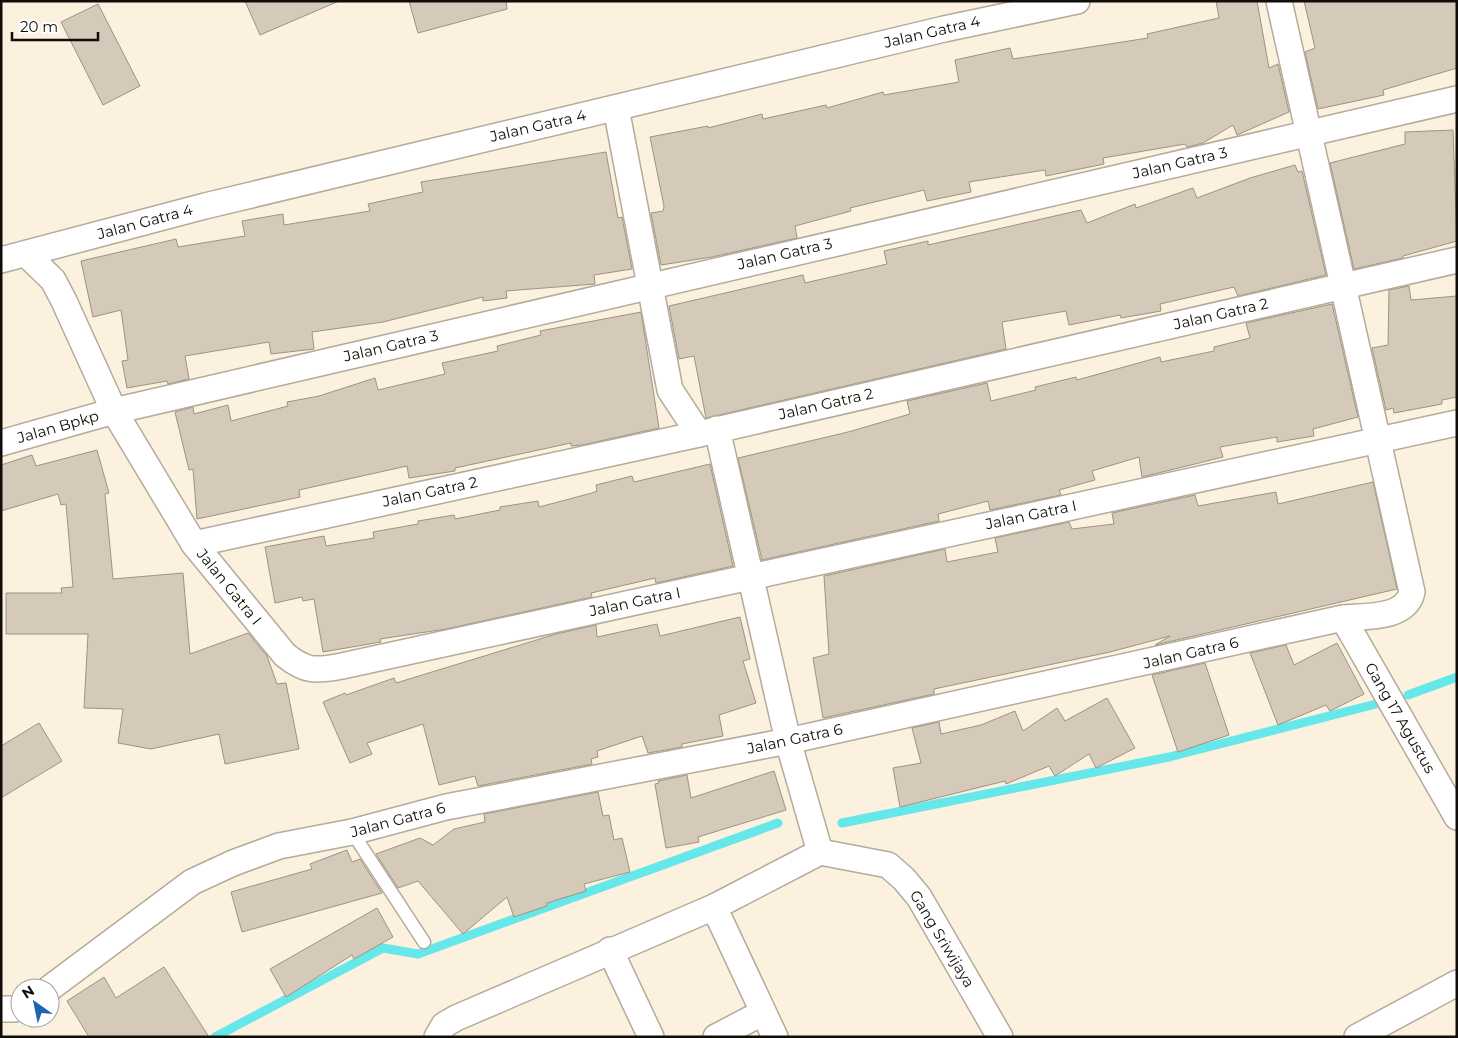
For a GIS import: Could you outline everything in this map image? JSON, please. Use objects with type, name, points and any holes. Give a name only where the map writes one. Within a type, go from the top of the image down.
[{"type":"street","name":"Jalan Gatra 4","points":[[1,260],[205,206],[944,29],[1077,1]]},
{"type":"street","name":"Jalan Gatra 6","points":[[60,981],[192,882],[233,863],[279,846],[352,832],[446,806],[788,741],[1343,618],[1392,612],[1404,607],[1410,600],[1412,592],[1279,1]]},
{"type":"street","name":"Jalan Gatra 3","points":[[114,411],[1457,99]]},
{"type":"street","points":[[435,1036],[444,1026],[456,1018],[610,950],[714,907],[820,852],[788,741],[751,577],[708,432],[670,390],[616,108]]},
{"type":"street","name":"Jalan Gatra I","points":[[27,254],[52,280],[64,301],[114,411],[194,544],[285,655],[298,666],[321,670],[1457,423]]},
{"type":"street","name":"Jalan Gatra 2","points":[[194,544],[708,432],[1457,260]]},
{"type":"street","name":"Jalan Bpkp","points":[[1,443],[114,411]]},
{"type":"street","name":"Gang 17 Agustus","points":[[1343,618],[1457,817]]},
{"type":"street","name":"Gang Sriwijaya","points":[[820,852],[888,865],[904,879],[919,897],[1000,1037]]},
{"type":"street","points":[[714,907],[762,1013],[775,1037]]},
{"type":"street","points":[[610,950],[651,1037]]},
{"type":"street","points":[[1357,1037],[1457,983]]},
{"type":"street","points":[[716,1037],[762,1013]]},
{"type":"lane","points":[[352,832],[424,942]]},
{"type":"building","points":[[245,1],[339,1],[260,35]]},
{"type":"building","points":[[409,1],[506,1],[507,9],[418,33]]},
{"type":"building","points":[[1216,1],[1257,1],[1269,68],[1278,64],[1289,112],[1237,135],[1233,125],[1203,143],[1187,147],[1185,144],[1103,158],[1104,164],[1046,176],[1045,170],[969,182],[971,192],[927,201],[924,190],[850,208],[851,211],[795,226],[797,238],[712,257],[661,265],[651,213],[663,211],[664,206],[650,137],[708,126],[708,128],[762,114],[763,119],[826,105],[827,108],[883,92],[884,95],[959,82],[955,60],[1010,48],[1013,59],[1148,38],[1147,34],[1219,18]]},
{"type":"building","points":[[1304,1],[1457,1],[1457,68],[1383,90],[1384,95],[1318,109],[1305,52],[1315,48]]},
{"type":"building","points":[[98,4],[140,86],[103,105],[61,22]]},
{"type":"building","points":[[1453,130],[1457,241],[1403,256],[1403,258],[1354,269],[1330,163],[1405,144],[1405,132]]},
{"type":"building","points":[[606,152],[618,218],[622,217],[632,269],[594,275],[595,284],[506,291],[507,298],[483,301],[483,297],[383,322],[312,332],[314,349],[271,354],[269,342],[185,356],[189,379],[168,384],[167,381],[127,388],[122,361],[128,360],[121,310],[93,317],[81,261],[176,239],[178,247],[245,236],[242,221],[283,214],[284,225],[370,211],[368,204],[423,192],[421,182]]},
{"type":"building","points":[[1295,165],[1298,172],[1302,171],[1326,275],[1238,296],[1234,287],[1160,304],[1161,311],[1121,318],[1120,315],[1069,325],[1066,311],[1002,322],[1006,349],[706,418],[694,356],[679,359],[669,306],[803,275],[805,283],[887,264],[884,251],[928,241],[928,245],[1081,210],[1087,223],[1135,204],[1136,208],[1193,188],[1197,198],[1250,178]]},
{"type":"building","points":[[1409,286],[1411,300],[1457,296],[1457,397],[1442,400],[1442,404],[1394,413],[1393,408],[1386,410],[1372,348],[1388,345],[1389,290]]},
{"type":"building","points":[[1332,304],[1358,417],[1313,429],[1314,436],[1277,442],[1277,437],[1220,447],[1223,457],[1142,477],[1139,457],[1092,471],[1095,480],[1059,490],[1061,495],[990,510],[988,501],[938,514],[939,521],[762,560],[738,458],[848,432],[910,414],[907,401],[987,383],[991,401],[1036,390],[1035,387],[1076,377],[1077,380],[1160,357],[1161,362],[1214,351],[1214,347],[1250,338],[1246,323]]},
{"type":"building","points":[[641,312],[659,428],[582,445],[571,446],[571,443],[455,468],[455,471],[409,478],[407,466],[299,490],[300,497],[197,519],[193,469],[189,470],[175,412],[193,407],[194,414],[228,405],[231,421],[288,406],[287,402],[319,396],[375,378],[378,390],[445,374],[442,363],[498,351],[497,346],[541,335],[540,331]]},
{"type":"building","points":[[97,450],[109,493],[105,494],[113,579],[183,573],[190,654],[248,633],[267,656],[277,684],[286,683],[299,749],[225,764],[219,734],[151,749],[118,743],[123,709],[84,708],[88,634],[6,634],[6,593],[62,593],[61,588],[73,587],[66,504],[61,505],[58,494],[1,511],[1,465],[32,455],[36,466]]},
{"type":"building","points":[[710,464],[733,566],[656,583],[655,578],[591,593],[592,597],[446,629],[380,639],[381,642],[323,652],[314,599],[303,601],[302,597],[275,603],[265,547],[324,536],[326,546],[374,538],[373,532],[418,524],[418,521],[454,515],[455,519],[500,510],[500,507],[538,501],[539,507],[592,493],[597,491],[596,485],[632,476],[634,482]]},
{"type":"building","points":[[1373,482],[1397,589],[1155,645],[1170,636],[1110,652],[934,689],[934,694],[823,718],[813,658],[829,654],[824,576],[945,549],[947,562],[998,552],[995,538],[1069,522],[1072,529],[1114,524],[1112,513],[1195,495],[1198,506],[1276,492],[1278,504]]},
{"type":"building","points":[[740,617],[750,659],[743,661],[756,703],[719,715],[723,736],[682,744],[682,747],[648,753],[642,736],[597,751],[598,757],[591,759],[592,764],[478,786],[475,776],[439,785],[423,724],[367,743],[372,754],[350,763],[323,702],[394,678],[396,683],[556,634],[596,625],[597,637],[657,624],[660,636]]},
{"type":"building","points":[[1337,643],[1364,694],[1330,711],[1326,705],[1278,725],[1250,653],[1286,645],[1294,665]]},
{"type":"building","points":[[1205,663],[1229,735],[1178,752],[1152,675]]},
{"type":"building","points":[[1107,698],[1135,748],[1096,768],[1089,754],[1055,776],[1049,766],[1006,784],[1005,781],[900,807],[893,768],[921,763],[912,728],[939,722],[941,734],[981,725],[1015,711],[1023,731],[1057,708],[1065,721]]},
{"type":"building","points":[[39,723],[62,761],[1,798],[1,746]]},
{"type":"building","points":[[774,771],[786,810],[698,837],[699,842],[666,848],[655,784],[659,783],[658,781],[687,775],[691,798]]},
{"type":"building","points":[[598,792],[603,816],[609,815],[614,840],[622,838],[630,872],[584,884],[586,891],[547,903],[547,906],[514,917],[507,897],[463,934],[418,881],[398,888],[376,854],[420,838],[433,845],[454,829],[485,822],[484,814]]},
{"type":"building","points":[[347,850],[352,862],[360,859],[382,893],[242,932],[231,892],[312,869],[310,864]]},
{"type":"building","points":[[377,908],[393,937],[354,959],[352,955],[286,997],[270,969]]},
{"type":"building","points":[[164,967],[209,1037],[89,1037],[67,1001],[104,977],[116,998]]},
{"type":"waterway","points":[[1408,695],[1457,677]]},
{"type":"waterway","points":[[842,823],[1169,757],[1376,704]]},
{"type":"waterway","points":[[215,1037],[383,948],[418,954],[778,823]]}]
